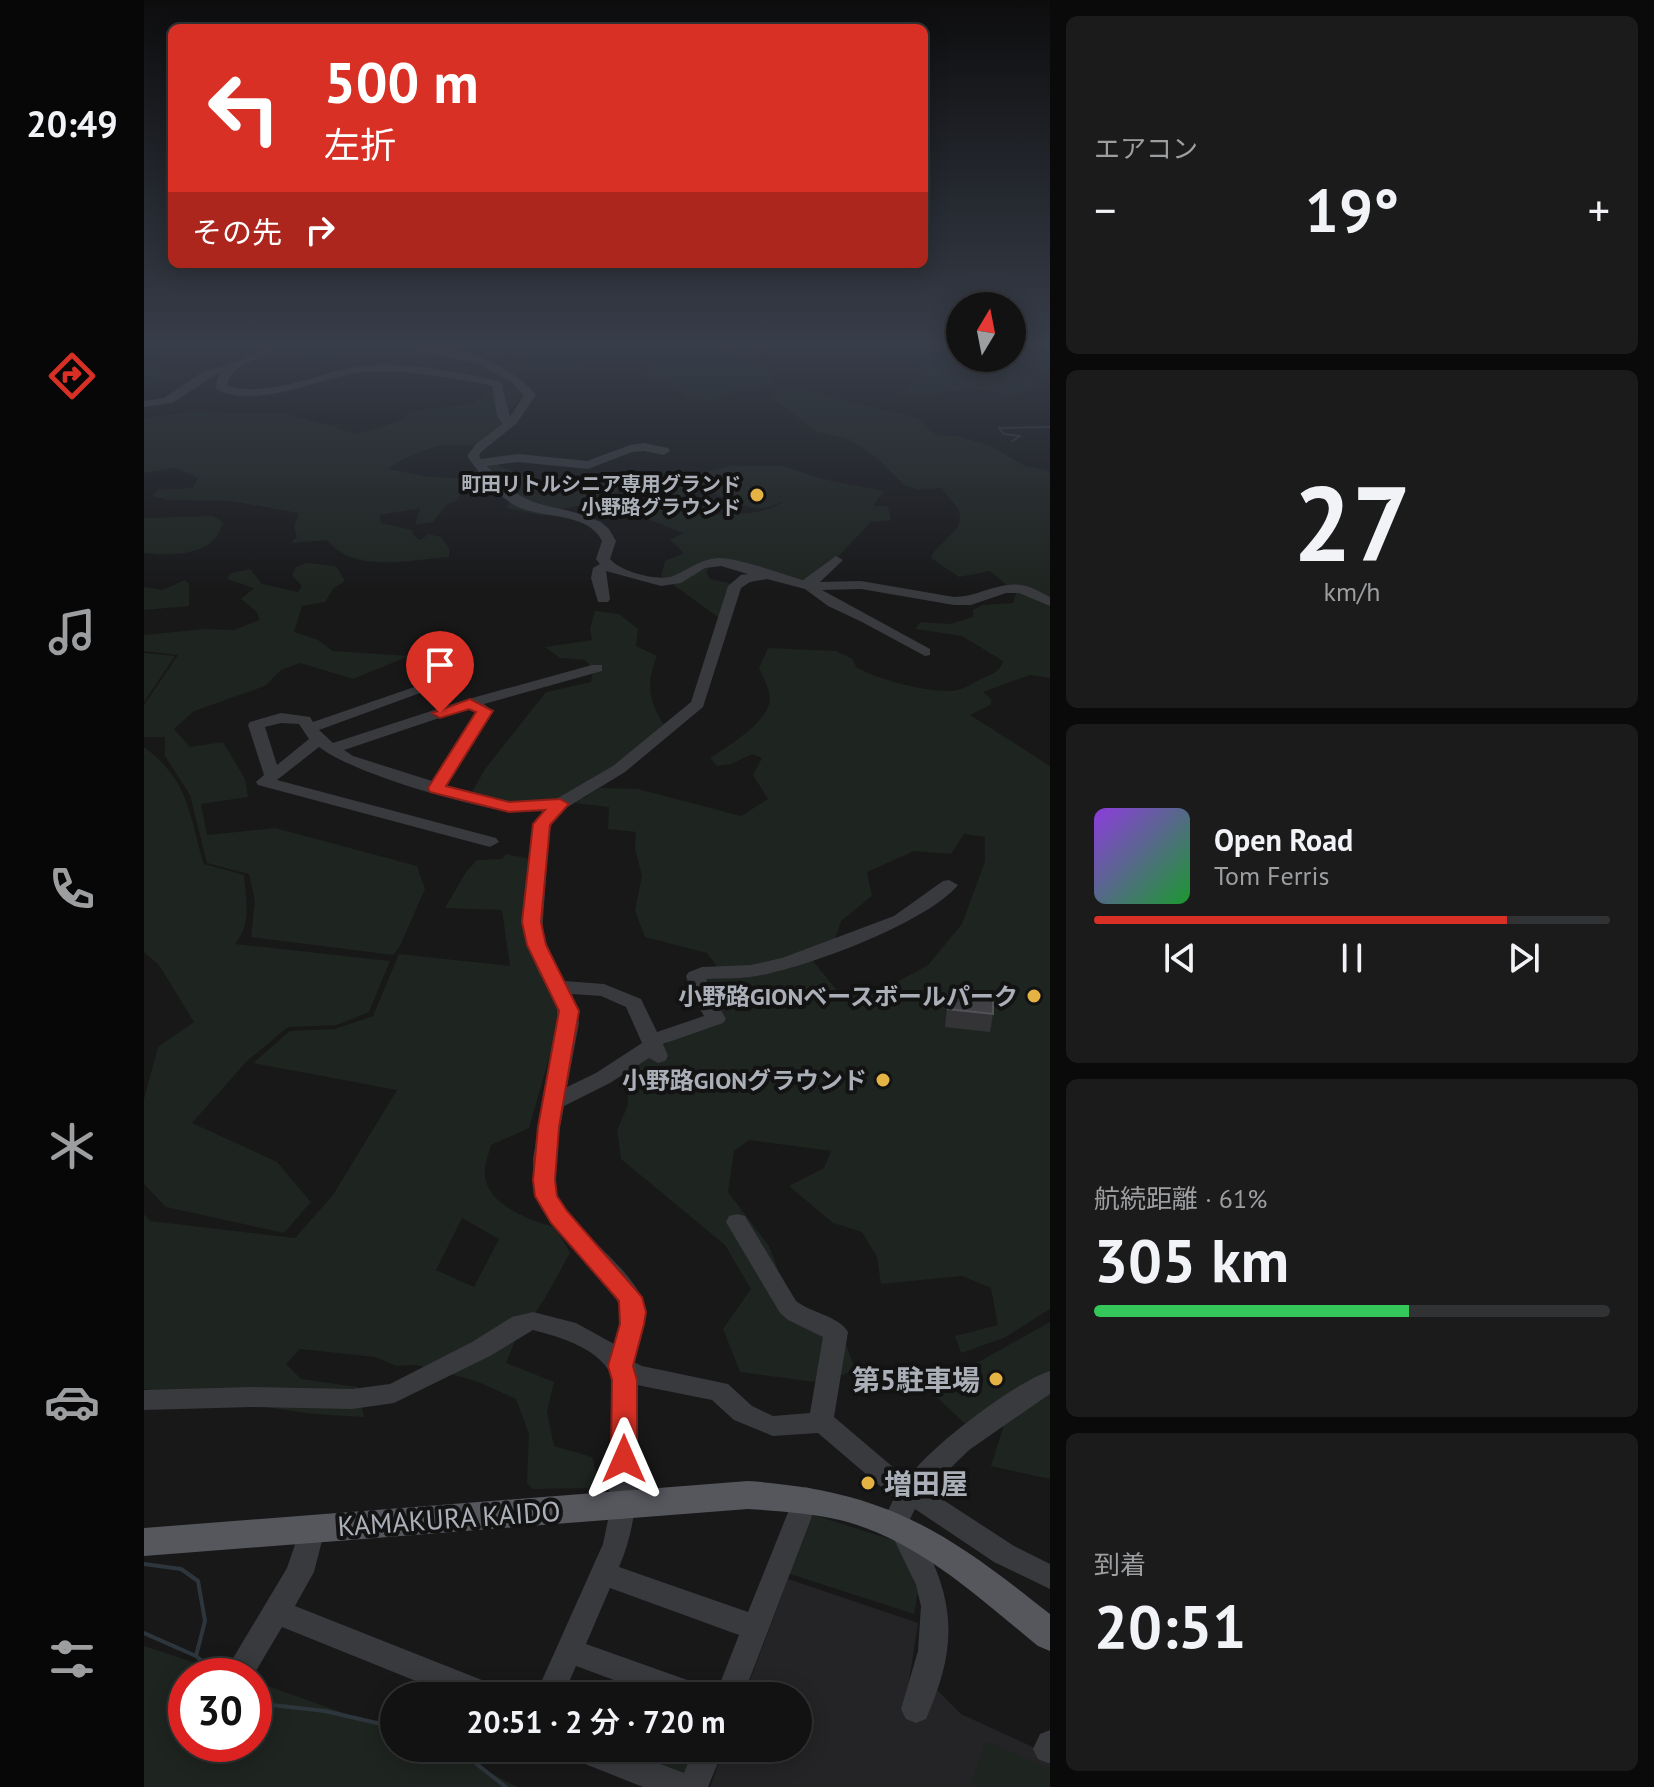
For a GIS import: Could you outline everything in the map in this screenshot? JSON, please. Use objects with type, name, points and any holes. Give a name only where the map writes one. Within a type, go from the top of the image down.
[{"type":"main road","name":"KAMAKURA KAIDO","points":[[144,1542],[748,1495],[806,1498],[842,1505],[899,1526],[956,1560],[1050,1635]]},
{"type":"street","points":[[505,426],[473,452],[478,463],[522,504],[571,516],[603,529],[609,537],[603,557],[607,566]]},
{"type":"street","points":[[478,463],[518,458],[588,465],[630,449],[644,447],[664,451]]},
{"type":"street","points":[[808,585],[836,560]]},
{"type":"street","points":[[603,599],[598,578],[600,568],[607,566],[661,582],[676,580],[712,562],[731,563],[808,585],[861,585],[962,601],[1005,589],[1021,589],[1050,602]]},
{"type":"street","points":[[621,1366],[634,1312],[630,1297],[559,1217],[546,1196],[544,1158],[569,1011],[537,945],[532,922],[541,824],[560,804],[619,769],[698,704],[735,586],[746,578],[766,575]]},
{"type":"street","points":[[808,585],[830,601],[875,622],[925,652]]},
{"type":"street","points":[[320,739],[597,668]]},
{"type":"street","points":[[423,689],[386,698],[348,717],[264,782],[490,842]]},
{"type":"street","points":[[436,788],[485,711],[470,703]]},
{"type":"street","points":[[272,775],[256,725],[290,718],[304,720],[320,739],[347,759],[436,788],[509,807],[560,804]]},
{"type":"street","points":[[554,1102],[716,1019],[696,976],[702,973],[751,971],[787,963],[900,920],[949,885]]},
{"type":"street","points":[[559,987],[604,990],[634,1003],[655,1048]]},
{"type":"street","points":[[737,1222],[788,1307],[796,1314],[836,1332],[821,1422]]},
{"type":"street","points":[[144,1400],[252,1397],[352,1399],[394,1393],[481,1349],[520,1324],[533,1321],[568,1330],[614,1356],[625,1380],[622,1505],[616,1544],[556,1682]]},
{"type":"street","points":[[621,1366],[636,1375],[719,1391],[743,1413],[773,1426],[821,1422],[832,1428],[899,1488],[1004,1554],[1050,1577]]},
{"type":"street","points":[[916,1709],[931,1661],[934,1638],[932,1593],[899,1526],[909,1492],[976,1429],[1050,1381]]},
{"type":"street","points":[[735,1682],[806,1498]]},
{"type":"street","points":[[249,1658],[300,1572],[312,1529]]},
{"type":"street","points":[[605,1574],[756,1628]]},
{"type":"street","points":[[278,1612],[452,1682]]},
{"type":"street","points":[[570,1651],[655,1682]]},
{"type":"street","points":[[616,1762],[681,1787]]},
{"type":"street","points":[[693,1787],[703,1762]]},
{"type":"shaded area","points":[[144,426],[331,426],[358,434],[383,426],[499,426],[479,442],[428,449],[389,469],[429,477],[458,478],[464,486],[457,501],[447,504],[433,522],[415,525],[420,508],[380,515],[381,523],[412,530],[415,537],[421,540],[428,534],[441,537],[449,548],[449,557],[401,562],[367,561],[338,551],[327,540],[291,543],[297,536],[294,527],[299,513],[231,501],[167,500],[152,496],[158,490],[193,488],[198,478],[175,468],[144,473]]},
{"type":"shaded area","points":[[810,426],[926,426],[936,435],[956,436],[991,446],[1025,466],[1050,471],[1050,678],[1030,675],[983,692],[992,700],[990,705],[970,715],[1050,766],[1050,1309],[1004,1338],[961,1353],[955,1336],[998,1325],[991,1288],[962,1276],[881,1284],[877,1257],[862,1232],[833,1223],[789,1186],[824,1168],[831,1151],[749,1140],[734,1151],[728,1192],[769,1246],[788,1296],[841,1331],[856,1371],[815,1382],[740,1372],[723,1329],[751,1289],[725,1245],[621,1159],[617,1130],[628,1105],[627,1070],[677,1036],[724,1022],[702,979],[724,976],[707,953],[645,937],[635,911],[642,876],[635,848],[636,832],[608,829],[609,807],[575,803],[600,788],[638,789],[741,816],[768,799],[753,775],[762,758],[752,754],[731,764],[717,766],[710,758],[746,733],[768,708],[769,691],[759,668],[768,648],[836,651],[853,659],[856,667],[865,672],[889,681],[942,691],[964,688],[1000,667],[1003,661],[962,636],[916,629],[920,622],[950,624],[973,617],[973,610],[983,605],[1013,603],[1016,593],[990,571],[959,577],[931,558],[959,524],[958,509],[942,488],[917,490],[904,485],[877,458],[849,439],[817,432]],"holes":[[[964,834],[985,837],[985,861],[962,924],[928,965],[895,983],[840,994],[813,961],[831,951],[841,921],[872,896],[867,872],[914,851],[951,854]]]},
{"type":"shaded area","points":[[494,463],[535,479],[568,486],[596,481],[674,483],[693,490],[687,496],[705,516],[755,512],[785,501],[765,508],[752,508],[675,479],[730,466],[783,466],[822,479],[884,491],[873,506],[888,506],[891,520],[871,522],[831,564],[805,583],[732,565],[709,567],[706,573],[710,579],[732,584],[722,620],[661,576],[665,561],[684,553],[670,540],[683,533],[636,514],[651,491],[650,486],[637,484],[634,490],[617,491],[598,502],[556,510],[543,516],[506,508],[515,491],[482,465]]},
{"type":"shaded area","points":[[213,516],[223,522],[218,534],[202,548],[179,554],[144,553],[144,518]]},
{"type":"shaded area","points":[[307,563],[336,566],[345,581],[334,588],[325,602],[302,606],[294,632],[318,640],[333,651],[409,656],[353,679],[300,663],[281,670],[265,686],[194,711],[174,729],[190,747],[223,742],[245,779],[248,797],[201,804],[207,835],[275,828],[417,866],[425,889],[393,955],[251,937],[255,901],[249,874],[207,863],[190,795],[165,756],[165,737],[144,737],[144,705],[178,655],[144,651],[144,635],[204,629],[234,630],[260,620],[256,611],[241,599],[254,588],[227,579],[231,573],[250,569],[262,584],[298,592],[302,586],[292,575],[296,567]]},
{"type":"shaded area","points":[[185,580],[189,584],[189,606],[144,610],[144,587],[162,590]]},
{"type":"shaded area","points":[[595,611],[619,614],[638,629],[636,646],[657,656],[650,692],[665,727],[600,776],[564,796],[526,805],[471,794],[485,769],[546,692],[591,682],[593,669],[585,660],[560,658],[545,647],[592,640],[590,629]]},
{"type":"shaded area","points":[[144,653],[175,656],[144,702]]},
{"type":"shaded area","points":[[144,747],[171,772],[179,786],[204,864],[244,875],[246,920],[235,944],[390,961],[369,1012],[337,1025],[288,1027],[247,1061],[192,1123],[277,1162],[311,1202],[284,1233],[166,1207],[144,1184],[144,1099],[158,1047],[194,1022],[159,965],[144,952]]},
{"type":"shaded area","points":[[506,854],[531,859],[523,912],[540,944],[563,1010],[529,1128],[491,1145],[485,1167],[486,1182],[499,1201],[510,1209],[555,1227],[570,1253],[544,1300],[515,1341],[506,1363],[554,1382],[547,1412],[554,1446],[592,1457],[600,1488],[532,1489],[527,1483],[529,1434],[516,1399],[476,1381],[416,1365],[396,1366],[375,1357],[300,1349],[286,1364],[301,1379],[358,1387],[364,1417],[314,1414],[144,1389],[144,1214],[150,1221],[295,1238],[333,1195],[397,1090],[253,1063],[290,1031],[335,1029],[373,1016],[399,954],[510,966],[502,910],[445,908],[466,872],[477,860],[502,859]],"holes":[[[462,1218],[499,1239],[474,1287],[436,1270]]]},
{"type":"shaded area","points":[[1050,1322],[1050,1390],[978,1436],[923,1384],[980,1361]]},
{"type":"shaded area","points":[[1050,1394],[1050,1479],[991,1466],[1004,1425]]},
{"type":"shaded area","points":[[814,1515],[899,1542],[918,1592],[914,1614],[787,1573],[801,1529]]},
{"type":"shaded area","points":[[788,1579],[918,1623],[908,1688],[934,1687],[961,1714],[1050,1755],[1050,1787],[710,1787],[719,1762],[812,1762],[812,1682],[749,1682]]},
{"type":"shaded area","points":[[144,1646],[180,1658],[168,1658],[168,1762],[272,1762],[272,1687],[380,1726],[380,1762],[468,1762],[518,1787],[144,1787]]},
{"type":"shaded area","points":[[986,1741],[1050,1769],[1050,1787],[979,1787],[971,1783]]},
{"type":"shaded area","points":[[634,1762],[694,1762],[680,1781]]},
{"type":"building","points":[[948,995],[993,999],[993,1014],[948,1009]]},
{"type":"waterway","points":[[1012,441],[1020,436],[1004,434],[999,428],[1050,427]]},
{"type":"waterway","points":[[144,1564],[181,1569],[198,1581],[205,1621],[196,1656]]},
{"type":"waterway","points":[[144,1633],[196,1656]]},
{"type":"waterway","points":[[272,1705],[325,1711],[380,1724]]},
{"type":"waterway","points":[[474,1762],[506,1787]]},
{"type":"place","name":"町田リトルシニア専用グランド 小野路グラウンド","points":[[757,495]]},
{"type":"place","name":"小野路GIONベースボールパーク","points":[[1034,996]]},
{"type":"place","name":"小野路GIONグラウンド","points":[[883,1080]]},
{"type":"place","name":"第5駐車場","points":[[996,1379]]},
{"type":"place","name":"増田屋","points":[[868,1483]]},
{"type":"route","points":[[440,713],[470,703],[485,711],[436,788],[509,807],[560,804],[541,824],[532,922],[537,945],[569,1011],[544,1158],[544,1180],[546,1196],[559,1217],[630,1297],[634,1312],[621,1366],[625,1380],[624,1459]]}]
